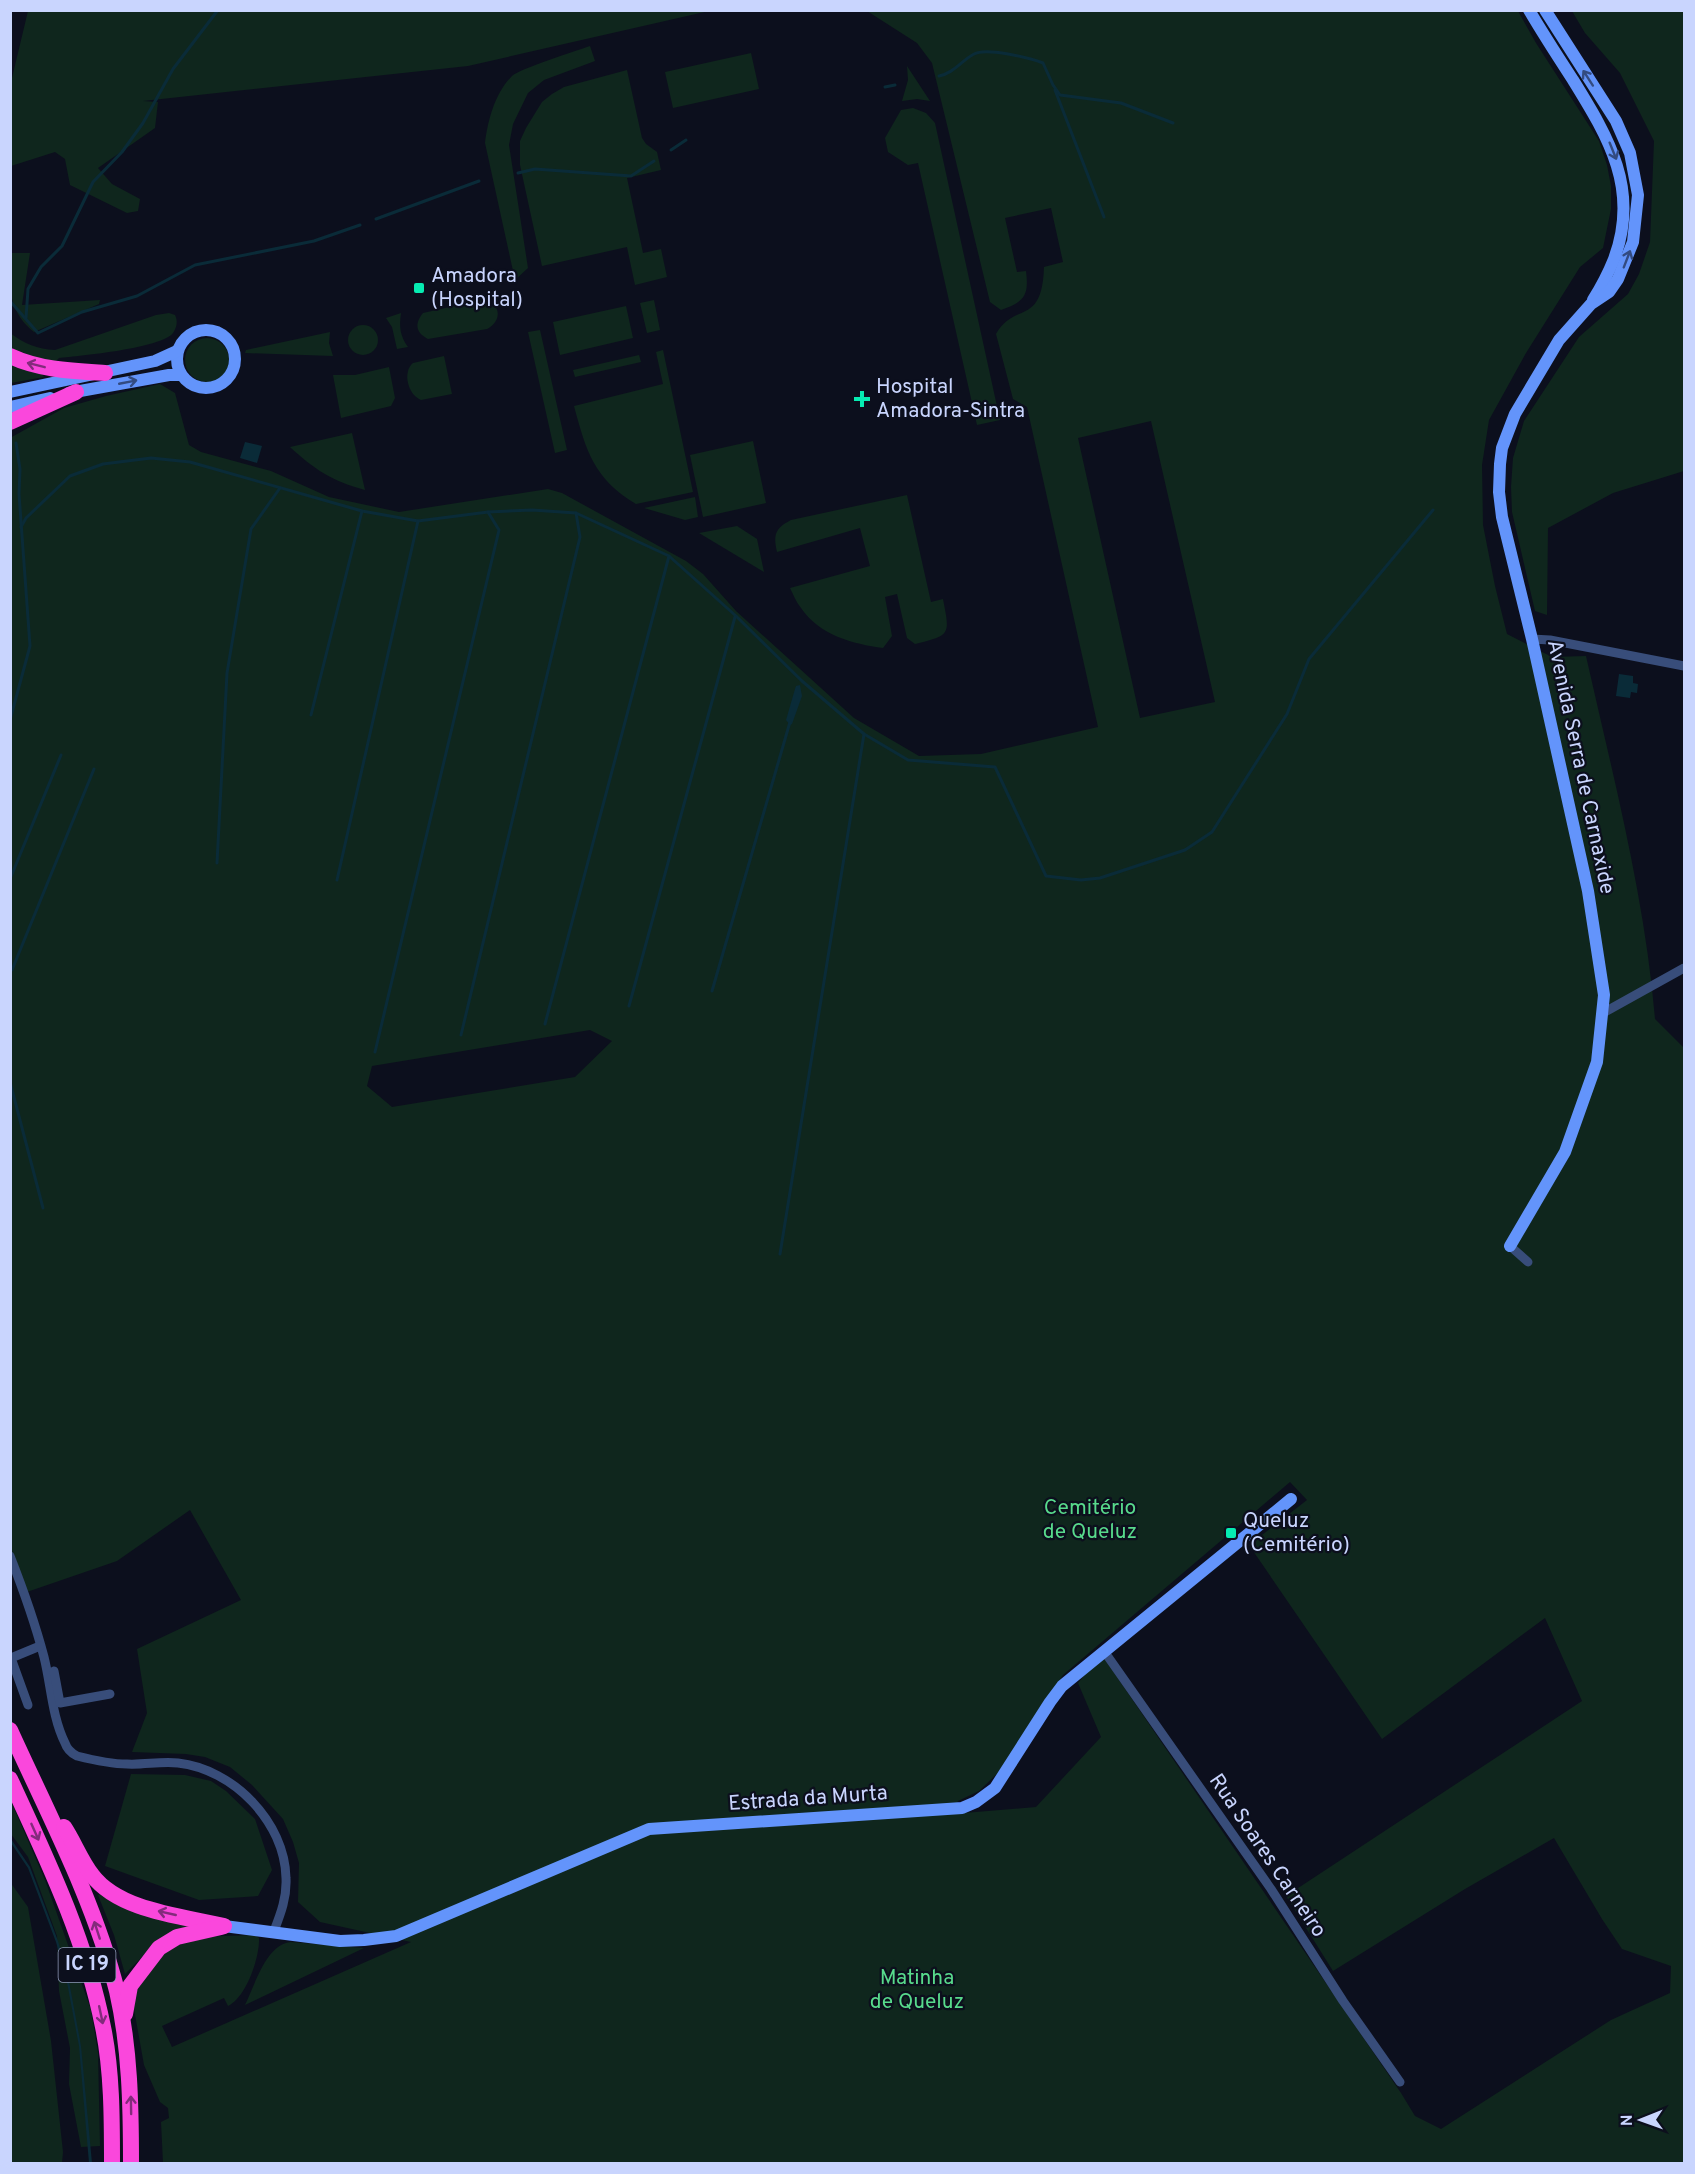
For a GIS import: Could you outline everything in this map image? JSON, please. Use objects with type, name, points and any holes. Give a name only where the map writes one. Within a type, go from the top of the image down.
[{"type":"highway","points":[[10,356],[54,369],[105,373]]},
{"type":"highway","points":[[10,422],[76,392]]},
{"type":"highway","name":"IC 19","points":[[10,1730],[88,1902],[117,1992],[131,2100],[131,2163]]},
{"type":"highway","points":[[27,1766],[91,1875],[106,1890],[126,1902],[224,1926]]},
{"type":"highway","name":"IC 19","points":[[10,1779],[62,1896],[95,1988],[104,2030],[112,2113],[112,2163]]},
{"type":"highway","points":[[123,2027],[130,1986],[159,1948],[177,1937],[224,1926]]},
{"type":"street","name":"Avenida Serra de Carnaxide","points":[[1529,10],[1604,130],[1618,163],[1624,199],[1619,240],[1614,258],[1592,304]]},
{"type":"street","name":"Avenida Serra de Carnaxide","points":[[1510,1246],[1565,1152],[1597,1062],[1604,995],[1588,891],[1532,639],[1502,517],[1499,492],[1500,464],[1502,448],[1515,414],[1559,340],[1592,304],[1609,292],[1618,279],[1630,252],[1638,195],[1630,153],[1616,122],[1545,10]]},
{"type":"street","points":[[201,330],[212,330],[229,341],[234,353],[235,364],[225,382],[206,389],[191,385],[180,375],[176,359],[177,351],[180,344],[190,334],[201,330]]},
{"type":"street","points":[[10,392],[155,362],[177,351]]},
{"type":"street","points":[[10,407],[76,392],[180,375]]},
{"type":"street","points":[[1532,639],[1550,640],[1684,666]]},
{"type":"street","points":[[1603,1013],[1684,968]]},
{"type":"street","points":[[1510,1246],[1528,1262]]},
{"type":"street","name":"Estrada da Murta","points":[[224,1926],[340,1941],[396,1936],[649,1829],[962,1808],[976,1802],[995,1788],[1062,1686],[1291,1499]]},
{"type":"street","points":[[10,1556],[31,1613],[57,1721],[70,1752],[87,1758],[125,1764],[178,1763],[214,1773],[228,1780],[266,1817],[284,1856],[286,1878],[284,1904],[274,1931]]},
{"type":"street","points":[[28,1705],[11,1658],[40,1646]]},
{"type":"street","name":"Rua Soares Carneiro","points":[[1104,1651],[1271,1889],[1343,2001],[1400,2082]]},
{"type":"street","points":[[54,1671],[60,1702],[110,1694]]},
{"type":"green space","points":[[28,10],[709,11],[468,66],[143,101],[158,102],[155,128],[98,168],[112,184],[140,199],[138,211],[127,213],[70,185],[65,159],[55,152],[11,166],[11,82]]},
{"type":"green space","points":[[867,11],[1518,11],[1599,141],[1611,186],[1611,209],[1603,248],[1580,267],[1526,353],[1489,420],[1482,465],[1483,525],[1507,634],[1552,657],[1586,656],[1636,882],[1655,1019],[1684,1048],[1684,2163],[163,2163],[161,2122],[169,2118],[168,2108],[160,2102],[144,2065],[134,2009],[136,1990],[159,1956],[194,1937],[255,1935],[259,1938],[251,1976],[241,1995],[228,2006],[224,1998],[162,2026],[172,2047],[411,1942],[320,1922],[298,1902],[299,1863],[283,1819],[252,1785],[230,1767],[205,1757],[186,1754],[132,1752],[147,1713],[137,1649],[241,1600],[190,1510],[117,1561],[24,1593],[11,1559],[10,438],[64,408],[160,384],[175,393],[189,445],[201,452],[271,471],[329,497],[399,512],[548,489],[562,493],[686,561],[703,574],[736,611],[854,718],[919,756],[981,754],[1098,727],[1027,407],[1013,399],[996,334],[1003,324],[1033,306],[1042,286],[1044,267],[1063,262],[1051,208],[1005,218],[1017,272],[1026,271],[1027,286],[1020,300],[1001,310],[990,302],[932,63],[917,43]],"holes":[[[1151,421],[1215,702],[1140,718],[1078,438]],[[590,1030],[612,1041],[575,1077],[392,1107],[367,1086],[372,1066]],[[1290,1482],[1307,1500],[1249,1545],[1382,1739],[1545,1618],[1582,1701],[1286,1896],[1333,1971],[1465,1889],[1554,1838],[1622,1949],[1671,1966],[1670,1993],[1611,2020],[1441,2129],[1415,2116],[1106,1661],[1104,1651],[1078,1683],[1101,1737],[1036,1807],[952,1814],[958,1801],[979,1791],[1002,1769],[1063,1675]]]},
{"type":"green space","points":[[1572,11],[1684,11],[1684,471],[1613,493],[1548,528],[1547,615],[1535,611],[1512,512],[1513,458],[1524,421],[1579,337],[1628,294],[1639,274],[1650,242],[1654,141],[1620,73],[1585,33]]},
{"type":"green space","points":[[590,46],[595,61],[544,80],[528,93],[513,124],[509,145],[528,268],[515,280],[485,143],[490,116],[501,90],[512,76]]},
{"type":"green space","points":[[751,53],[759,89],[673,108],[665,72]]},
{"type":"green space","points":[[907,66],[930,101],[917,99],[902,101],[908,80]]},
{"type":"green space","points":[[627,70],[642,138],[657,152],[661,170],[627,178],[643,253],[661,249],[667,277],[635,285],[627,247],[542,266],[520,165],[520,141],[542,102],[564,87]]},
{"type":"green space","points":[[913,108],[926,113],[935,123],[1000,420],[977,425],[918,163],[908,165],[888,152],[885,138],[901,110]]},
{"type":"green space","points":[[11,253],[30,253],[22,305],[100,300],[99,304],[34,332],[18,315],[14,306],[10,286]]},
{"type":"green space","points":[[481,300],[492,304],[498,312],[496,321],[487,329],[428,339],[419,331],[417,324],[423,313]]},
{"type":"green space","points":[[654,300],[660,330],[647,333],[640,303]]},
{"type":"green space","points":[[626,306],[633,338],[560,355],[553,322]]},
{"type":"green space","points":[[169,313],[175,315],[177,320],[173,333],[154,343],[138,347],[59,358],[55,362],[45,361],[11,348],[10,333],[31,345],[55,350],[156,315]]},
{"type":"green space","points":[[401,313],[401,331],[408,347],[397,349],[392,327],[386,318]]},
{"type":"green space","points":[[363,325],[373,330],[378,340],[373,350],[363,355],[353,350],[348,340],[353,330]]},
{"type":"green space","points":[[540,330],[567,450],[555,453],[528,332]]},
{"type":"green space","points":[[330,332],[329,343],[333,356],[245,353],[246,350]]},
{"type":"green space","points":[[207,338],[222,345],[229,360],[222,375],[207,382],[192,375],[185,360],[192,345]]},
{"type":"green space","points":[[663,350],[693,492],[636,504],[601,474],[588,450],[574,406],[663,384],[656,352]]},
{"type":"green space","points":[[639,355],[641,362],[575,377],[573,370]]},
{"type":"green space","points":[[444,356],[452,394],[421,400],[416,397],[408,383],[410,367],[413,363]]},
{"type":"green space","points":[[11,363],[40,372],[44,377],[11,383]]},
{"type":"green space","points":[[389,367],[395,398],[391,406],[341,418],[333,375],[355,375]]},
{"type":"green space","points":[[352,433],[365,490],[324,474],[290,447]]},
{"type":"green space","points":[[753,441],[766,503],[703,517],[690,455]]},
{"type":"green space","points":[[907,495],[931,602],[943,599],[947,620],[945,632],[936,638],[915,644],[907,638],[897,594],[885,597],[892,636],[883,648],[837,637],[808,617],[790,588],[870,566],[860,528],[777,552],[776,533],[791,520]]},
{"type":"green space","points":[[695,497],[698,517],[685,520],[644,508]]},
{"type":"green space","points":[[737,526],[757,539],[764,572],[699,533]]},
{"type":"green space","points":[[131,1774],[185,1775],[211,1781],[226,1791],[255,1819],[272,1870],[258,1896],[199,1900],[105,1866]]},
{"type":"green space","points":[[10,1799],[45,1880],[91,2010],[98,2053],[100,2146],[81,2147],[69,2084],[70,2048],[59,1991],[57,1936],[28,1857],[11,1834]]},
{"type":"green space","points":[[10,1882],[28,1907],[51,2041],[63,2152],[62,2163],[11,2163]]},
{"type":"green space","points":[[98,1895],[196,1923],[159,1940],[125,1974],[114,1935]]},
{"type":"green space","points":[[291,1942],[364,1948],[245,2005],[268,1958],[282,1944]]},
{"type":"water","points":[[245,442],[262,446],[257,463],[240,458]]},
{"type":"water","points":[[1619,674],[1633,676],[1633,683],[1638,684],[1637,693],[1631,692],[1630,698],[1616,696]]},
{"type":"water","points":[[800,685],[802,696],[790,725],[786,720],[796,686]]},
{"type":"water","points":[[11,1839],[30,1867],[58,1941],[68,1976],[81,2046],[92,2163],[89,2163],[79,2046],[66,1977],[56,1942],[28,1868],[11,1843]]},
{"type":"waterway","points":[[26,318],[28,289],[41,267],[62,246],[93,182],[122,152],[143,123],[173,69],[218,10]]},
{"type":"waterway","points":[[939,76],[980,52],[1028,58],[1043,63],[1060,95],[1121,103],[1173,123]]},
{"type":"waterway","points":[[885,87],[895,85]]},
{"type":"waterway","points":[[1055,90],[1104,217]]},
{"type":"waterway","points":[[671,150],[686,140]]},
{"type":"waterway","points":[[518,173],[535,169],[631,176],[654,161]]},
{"type":"waterway","points":[[376,219],[479,181]]},
{"type":"waterway","points":[[10,301],[38,333],[82,312],[137,296],[195,265],[314,241],[360,225]]},
{"type":"waterway","points":[[10,720],[30,646],[19,494],[20,469],[16,443]]},
{"type":"waterway","points":[[21,527],[26,518],[70,476],[103,464],[151,458],[190,462],[362,511],[418,521],[488,512],[532,510],[576,513],[669,556],[736,616],[802,681],[864,734],[908,760],[995,767],[1046,876],[1081,880],[1100,878],[1185,850],[1212,832],[1287,714],[1309,659],[1433,510]]},
{"type":"waterway","points":[[217,863],[227,673],[251,529],[280,488]]},
{"type":"waterway","points":[[311,715],[362,511]]},
{"type":"waterway","points":[[375,1052],[499,530],[488,512]]},
{"type":"waterway","points":[[461,1035],[580,537],[576,513]]},
{"type":"waterway","points":[[337,880],[418,521]]},
{"type":"waterway","points":[[545,1024],[669,556]]},
{"type":"waterway","points":[[629,1006],[735,617]]},
{"type":"waterway","points":[[712,991],[790,722]]},
{"type":"waterway","points":[[780,1254],[864,734]]},
{"type":"waterway","points":[[10,879],[61,755]]},
{"type":"waterway","points":[[10,970],[12,970],[94,769]]},
{"type":"waterway","points":[[10,1082],[43,1208]]},
{"type":"place","name":"Amadora (Hospital)","points":[[419,288]]},
{"type":"place","name":"Hospital Amadora-Sintra","points":[[862,399]]},
{"type":"place","name":"Queluz (Cemitério)","points":[[1231,1533]]},
{"type":"park label","name":"Cemitério de Queluz","points":[[1090,1520]]},
{"type":"park label","name":"Matinha de Queluz","points":[[917,1990]]}]
